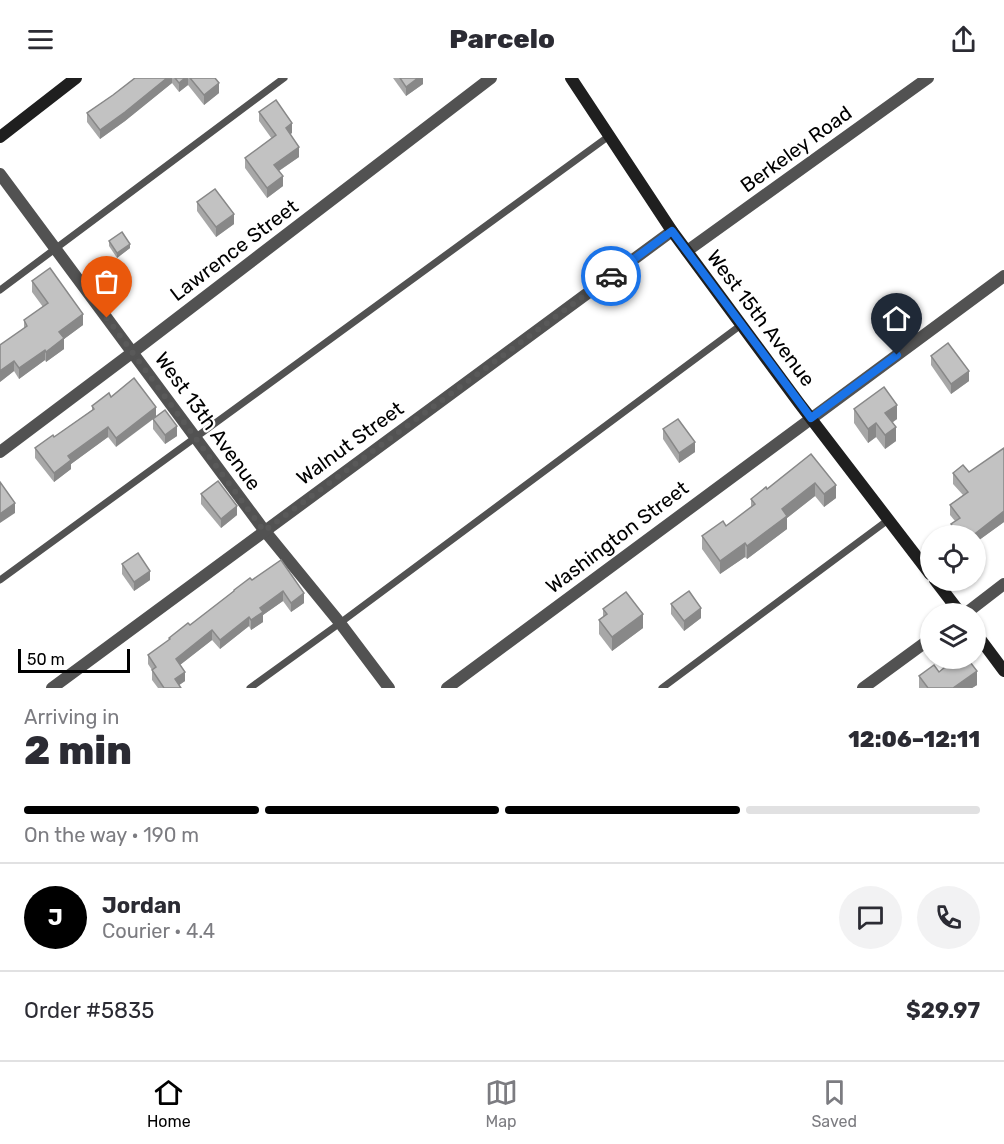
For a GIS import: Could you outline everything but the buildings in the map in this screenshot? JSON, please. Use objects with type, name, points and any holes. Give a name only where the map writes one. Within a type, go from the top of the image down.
[{"type":"street","points":[[0,137],[76,78]]},
{"type":"street","name":"Lawrence Street","points":[[0,452],[491,78]]},
{"type":"street","name":"West 15th Avenue","points":[[572,78],[672,231],[920,561]]},
{"type":"street","name":"Berkeley Road","points":[[687,251],[928,78]]},
{"type":"street","name":"West 13th Avenue","points":[[0,174],[264,531],[340,623],[389,688]]},
{"type":"street","name":"Walnut Street","points":[[58,686],[264,531],[672,231]]},
{"type":"street","name":"Washington Street","points":[[447,688],[1004,276]]},
{"type":"street","points":[[978,603],[1004,584]]},
{"type":"street","points":[[944,591],[954,603]]},
{"type":"street","points":[[863,688],[920,646]]},
{"type":"street","points":[[986,647],[1004,671]]},
{"type":"lane","points":[[0,290],[284,78]]},
{"type":"lane","points":[[0,580],[609,136]]},
{"type":"lane","points":[[250,688],[741,325]]},
{"type":"lane","points":[[662,688],[888,520]]},
{"type":"way so far","points":[[107,318],[264,531],[611,276]]},
{"type":"route","points":[[611,276],[672,231],[811,418],[897,355]]}]
